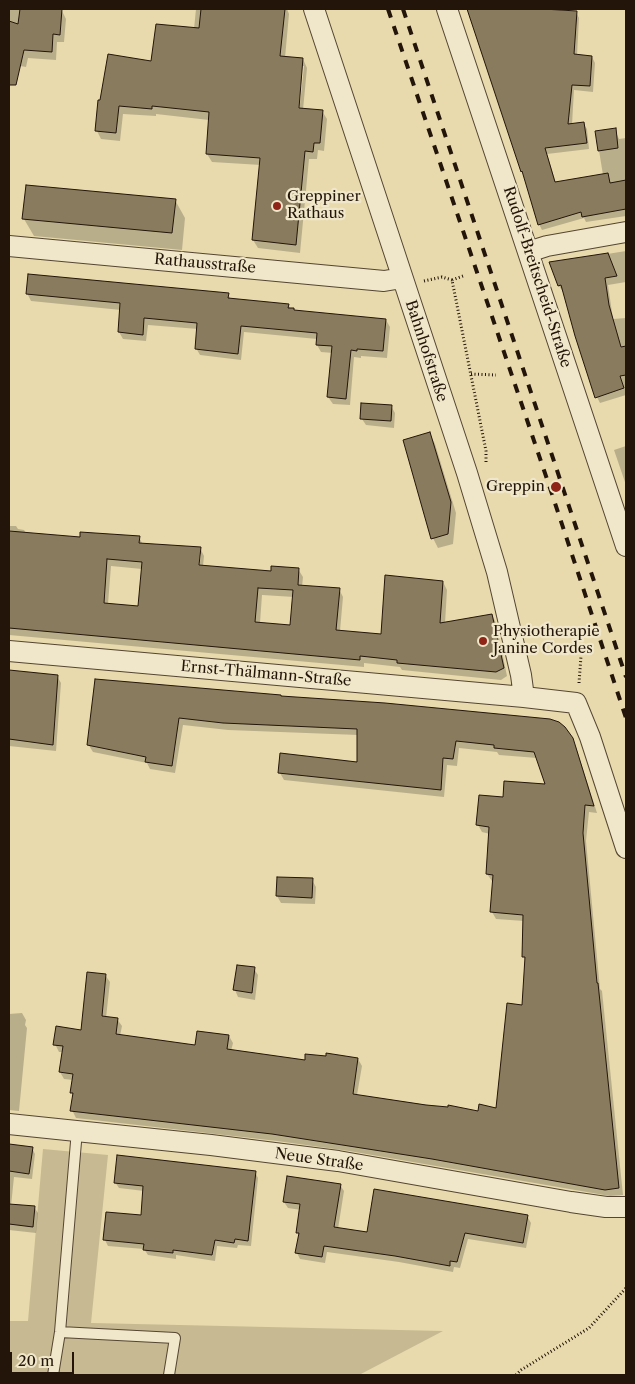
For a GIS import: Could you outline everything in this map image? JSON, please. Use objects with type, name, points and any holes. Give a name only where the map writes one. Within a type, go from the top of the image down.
[{"type":"street","name":"Bahnhofstraße","points":[[314,9],[467,472],[498,572],[521,675],[524,697]]},
{"type":"street","name":"Rudolf-Breitscheid-Straße","points":[[447,9],[626,546]]},
{"type":"street","points":[[528,252],[547,246],[626,232]]},
{"type":"street","name":"Rathausstraße","points":[[9,246],[384,281],[402,278]]},
{"type":"street","name":"Ernst-Thälmann-Straße","points":[[9,651],[576,703]]},
{"type":"street","points":[[576,703],[590,737],[626,848]]},
{"type":"street","name":"Neue Straße","points":[[9,1124],[211,1145],[338,1162],[606,1208],[626,1207]]},
{"type":"lane","points":[[53,1375],[60,1332],[77,1130]]},
{"type":"lane","points":[[60,1332],[176,1338],[169,1375]]},
{"type":"path","points":[[426,281],[442,277],[452,280],[462,276]]},
{"type":"path","points":[[452,280],[486,451],[486,466],[467,472]]},
{"type":"path","points":[[471,374],[496,375]]},
{"type":"path","points":[[576,703],[582,656]]},
{"type":"path","points":[[516,1375],[589,1328],[626,1288]]},
{"type":"path","points":[[520,1375],[521,1370]]},
{"type":"shaded area","points":[[43,1149],[108,1155],[91,1323],[443,1331],[359,1375],[9,1375],[9,1321],[28,1321]]},
{"type":"building","points":[[20,9],[62,9],[60,35],[53,34],[52,52],[24,50],[16,85],[9,85],[9,21],[18,24]]},
{"type":"building","points":[[201,9],[285,9],[280,56],[303,58],[299,108],[323,110],[320,143],[314,143],[313,152],[305,151],[296,245],[252,240],[260,158],[206,154],[209,112],[152,106],[152,109],[119,106],[116,133],[95,131],[98,100],[100,100],[108,54],[151,61],[156,24],[199,28]]},
{"type":"building","points":[[467,9],[577,11],[574,54],[592,56],[590,86],[572,85],[568,124],[584,122],[587,143],[545,148],[555,182],[608,173],[610,183],[626,180],[626,209],[582,217],[581,212],[538,225],[522,171]]},
{"type":"building","points":[[616,128],[618,148],[598,151],[595,131]]},
{"type":"building","points":[[26,185],[176,199],[172,233],[22,219]]},
{"type":"building","points":[[608,253],[617,276],[605,278],[609,305],[621,347],[626,346],[626,375],[620,376],[624,388],[595,398],[561,285],[558,286],[549,262]]},
{"type":"building","points":[[28,274],[229,293],[228,298],[289,304],[288,308],[294,308],[294,310],[386,319],[383,351],[351,350],[346,399],[327,397],[332,346],[316,345],[317,333],[241,326],[238,354],[195,349],[197,323],[144,318],[143,335],[118,332],[120,303],[26,294]]},
{"type":"building","points":[[361,403],[392,405],[391,421],[360,419]]},
{"type":"building","points":[[430,432],[451,502],[448,534],[431,539],[403,440]]},
{"type":"building","points":[[9,531],[80,537],[80,532],[140,536],[139,543],[201,547],[199,565],[271,571],[271,566],[299,568],[298,585],[340,588],[336,630],[381,634],[385,575],[443,581],[440,623],[492,614],[504,668],[496,672],[397,663],[397,660],[360,656],[360,660],[9,628]],"holes":[[[107,559],[142,562],[138,606],[104,603]],[[258,588],[293,590],[290,625],[255,622]]]},
{"type":"building","points":[[9,670],[58,675],[53,745],[9,739]]},
{"type":"building","points":[[95,679],[550,719],[559,722],[565,727],[573,738],[594,806],[585,805],[583,833],[619,1188],[605,1190],[432,1159],[272,1134],[70,1111],[73,1093],[70,1093],[73,1074],[59,1072],[63,1046],[53,1045],[56,1026],[81,1030],[87,972],[106,974],[102,1016],[118,1018],[116,1034],[195,1045],[197,1031],[229,1035],[227,1049],[305,1060],[305,1054],[326,1056],[326,1053],[358,1058],[353,1094],[426,1105],[448,1107],[448,1105],[478,1111],[479,1104],[496,1108],[507,1003],[522,1005],[525,957],[522,957],[523,915],[490,912],[493,875],[486,874],[489,827],[476,825],[479,795],[503,797],[504,781],[545,784],[534,752],[494,748],[494,745],[456,741],[453,759],[443,758],[441,790],[278,773],[280,753],[357,762],[357,729],[223,723],[179,718],[172,766],[145,762],[146,757],[87,745]]},
{"type":"building","points":[[277,877],[313,878],[312,898],[276,896]]},
{"type":"building","points":[[237,965],[255,967],[252,993],[233,990]]},
{"type":"building","points":[[9,1144],[33,1147],[29,1174],[9,1171]]},
{"type":"building","points":[[117,1155],[256,1171],[248,1241],[235,1239],[234,1243],[215,1240],[212,1255],[173,1250],[173,1253],[143,1250],[144,1244],[103,1240],[106,1212],[141,1215],[143,1186],[114,1183]]},
{"type":"building","points":[[287,1176],[341,1184],[334,1227],[367,1232],[374,1189],[528,1215],[523,1243],[465,1233],[457,1262],[450,1261],[450,1266],[324,1246],[322,1257],[295,1253],[299,1233],[296,1233],[300,1204],[283,1202]]},
{"type":"building","points":[[9,1204],[35,1206],[33,1227],[9,1224]]},
{"type":"railway","points":[[388,9],[626,718]]},
{"type":"railway","points":[[403,9],[626,677]]},
{"type":"place","name":"Greppiner Rathaus","points":[[277,206]]},
{"type":"place","name":"Greppin","points":[[556,487]]},
{"type":"place","name":"Physiotherapie Janine Cordes","points":[[483,641]]}]
